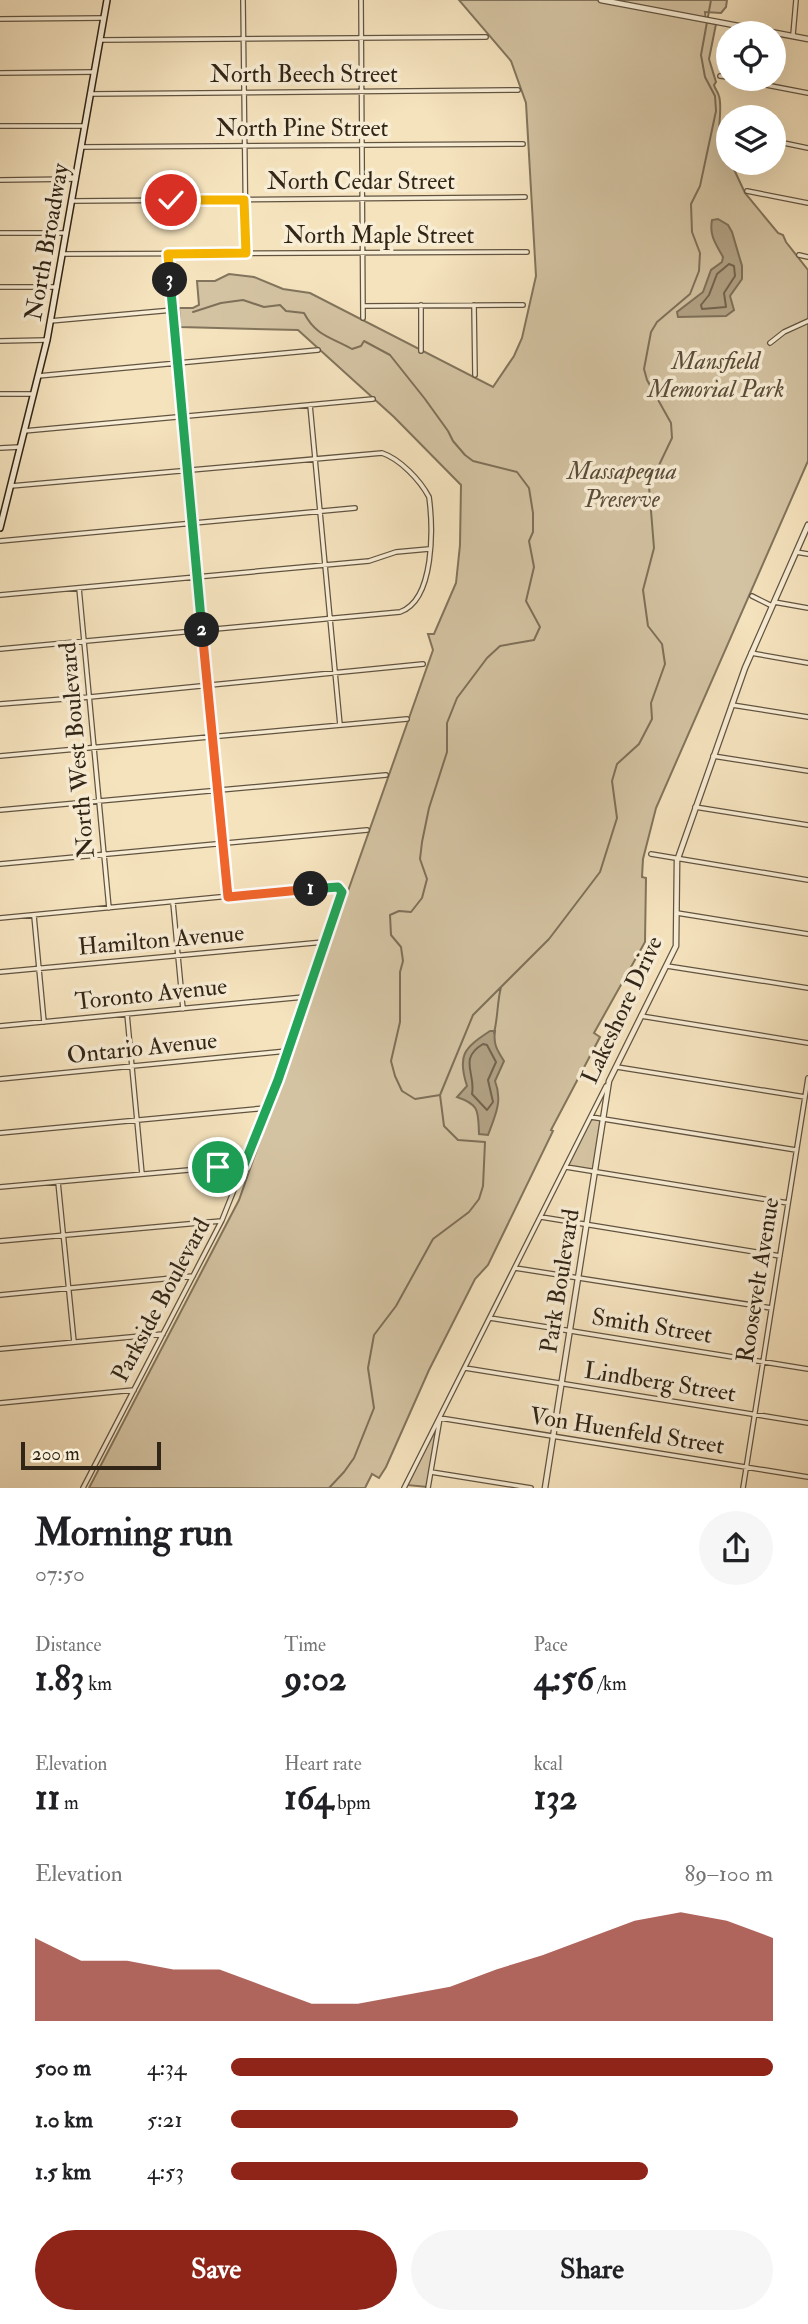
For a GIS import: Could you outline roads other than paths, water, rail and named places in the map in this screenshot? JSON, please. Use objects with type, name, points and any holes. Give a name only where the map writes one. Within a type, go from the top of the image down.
[{"type":"main road","name":"North Broadway","points":[[0,528],[3,501],[10,486],[47,340],[107,0]]},
{"type":"street","points":[[243,0],[246,253]]},
{"type":"street","points":[[361,0],[363,318]]},
{"type":"street","points":[[601,0],[808,38]]},
{"type":"street","points":[[793,36],[796,0]]},
{"type":"street","points":[[0,19],[103,18]]},
{"type":"street","points":[[100,40],[486,37]]},
{"type":"street","points":[[0,73],[94,72]]},
{"type":"street","points":[[786,89],[808,93]]},
{"type":"street","name":"North Beech Street","points":[[90,94],[518,90]]},
{"type":"street","points":[[0,126],[85,126]]},
{"type":"street","points":[[786,143],[808,148]]},
{"type":"street","name":"North Pine Street","points":[[81,147],[523,145]]},
{"type":"street","points":[[0,180],[76,179]]},
{"type":"street","points":[[747,191],[808,203]]},
{"type":"street","name":"North Cedar Street","points":[[72,201],[525,197]]},
{"type":"street","points":[[0,233],[66,233]]},
{"type":"street","name":"North Maple Street","points":[[62,254],[527,252]]},
{"type":"street","points":[[0,918],[228,897],[168,254]]},
{"type":"street","points":[[799,255],[808,257]]},
{"type":"street","points":[[0,287],[57,287]]},
{"type":"street","points":[[363,306],[523,304]]},
{"type":"street","points":[[421,305],[421,351]]},
{"type":"street","points":[[474,305],[475,375]]},
{"type":"street","points":[[50,321],[173,310]]},
{"type":"street","points":[[770,343],[808,321]]},
{"type":"street","points":[[0,341],[47,340]]},
{"type":"street","points":[[38,376],[318,350]]},
{"type":"street","points":[[0,394],[33,394]]},
{"type":"street","points":[[24,431],[373,399]]},
{"type":"street","points":[[310,405],[340,725]]},
{"type":"street","points":[[0,448],[20,447]]},
{"type":"street","points":[[0,649],[400,612],[410,608],[419,597],[429,566],[429,497],[414,477],[385,454],[10,486]]},
{"type":"street","points":[[0,541],[355,508]]},
{"type":"street","name":"Lakeshore Drive","points":[[404,1488],[676,946],[678,858],[751,653],[808,525]]},
{"type":"street","points":[[0,595],[369,561],[396,552],[429,550]]},
{"type":"street","points":[[796,552],[808,554]]},
{"type":"street","name":"North West Boulevard","points":[[79,588],[109,908]]},
{"type":"street","points":[[752,596],[773,604],[808,608]]},
{"type":"street","points":[[751,653],[808,663]]},
{"type":"street","points":[[0,704],[423,664]]},
{"type":"street","points":[[732,705],[808,717]]},
{"type":"street","points":[[0,756],[407,719]]},
{"type":"street","points":[[713,756],[808,771]]},
{"type":"street","points":[[0,810],[386,775]]},
{"type":"street","points":[[695,807],[808,825]]},
{"type":"street","points":[[0,864],[367,830]]},
{"type":"street","points":[[651,854],[808,880]]},
{"type":"street","name":"Parkside Boulevard","points":[[83,1488],[222,1220],[267,1108],[342,895],[341,888],[335,886],[228,897]]},
{"type":"street","points":[[173,902],[183,1009]]},
{"type":"street","points":[[677,913],[808,934]]},
{"type":"street","points":[[34,915],[44,1022]]},
{"type":"street","name":"Hamilton Avenue","points":[[0,972],[324,942]]},
{"type":"street","points":[[667,966],[808,988]]},
{"type":"street","name":"Toronto Avenue","points":[[0,1026],[305,997]]},
{"type":"street","points":[[127,1014],[142,1174]]},
{"type":"street","points":[[641,1016],[808,1043]]},
{"type":"street","name":"Ontario Avenue","points":[[0,1079],[287,1051]]},
{"type":"street","points":[[617,1067],[805,1097]]},
{"type":"street","name":"Roosevelt Avenue","points":[[743,1488],[808,1077]]},
{"type":"street","name":"Park Boulevard","points":[[545,1488],[609,1081]]},
{"type":"street","points":[[0,1133],[267,1108]]},
{"type":"street","points":[[591,1117],[797,1150]]},
{"type":"street","points":[[0,1188],[244,1165]]},
{"type":"street","points":[[566,1167],[788,1203]]},
{"type":"street","points":[[58,1182],[74,1342]]},
{"type":"street","points":[[541,1217],[780,1256]]},
{"type":"street","points":[[0,1241],[222,1220]]},
{"type":"street","points":[[515,1268],[771,1308]]},
{"type":"street","points":[[0,1295],[194,1276]]},
{"type":"street","name":"Smith Street","points":[[490,1318],[808,1369]]},
{"type":"street","points":[[0,1349],[163,1334]]},
{"type":"street","name":"Lindberg Street","points":[[465,1368],[808,1423]]},
{"type":"street","points":[[0,1403],[134,1390]]},
{"type":"street","points":[[428,1488],[440,1418]]},
{"type":"street","name":"Von Huenfeld Street","points":[[440,1418],[808,1477]]},
{"type":"street","points":[[431,1472],[531,1488]]},
{"type":"water","points":[[718,219],[728,225],[732,232],[742,266],[742,279],[730,296],[734,310],[726,316],[678,317],[677,312],[703,292],[711,270],[722,262],[723,257],[711,231],[712,220]]},
{"type":"water","points":[[490,1031],[495,1031],[496,1047],[504,1061],[495,1081],[498,1102],[488,1135],[479,1134],[478,1114],[474,1106],[457,1097],[467,1086],[463,1067],[465,1053],[474,1042]]},
{"type":"waterway","points":[[329,1488],[354,1458],[374,1408],[368,1368],[374,1335],[396,1306],[433,1239],[469,1212],[479,1199],[483,1186],[485,1142],[458,1140],[444,1126],[440,1095],[473,1015],[549,939],[600,872],[617,818],[612,781],[617,764],[639,744],[652,719],[651,703],[665,664],[662,644],[648,626],[643,590],[654,548],[649,486],[672,438],[671,423],[647,380],[644,369],[651,332],[657,322],[690,294],[699,271],[700,253],[692,232],[691,204],[700,186],[716,111],[715,96],[705,77],[701,55],[711,0]]},
{"type":"waterway","points":[[193,312],[221,303],[243,300],[264,307],[280,305],[286,311],[304,313],[319,331],[352,349],[361,346],[364,341],[390,355],[465,455],[473,461],[517,472],[529,488],[533,513],[533,532],[529,541],[534,567],[526,601],[540,627],[534,640],[500,646],[487,658],[457,698],[447,723],[447,752],[429,808],[422,842],[420,859],[427,879],[422,898],[411,912],[399,911],[390,915],[391,935],[401,947],[403,961],[400,972],[400,1022],[391,1061],[395,1076],[402,1091],[415,1099],[440,1095]]},
{"type":"waterway","points":[[494,1033],[501,987]]},
{"type":"park label","name":"Mansfield Memorial Park","points":[[716,375]]},
{"type":"park label","name":"Massapequa Preserve","points":[[622,485]]}]
